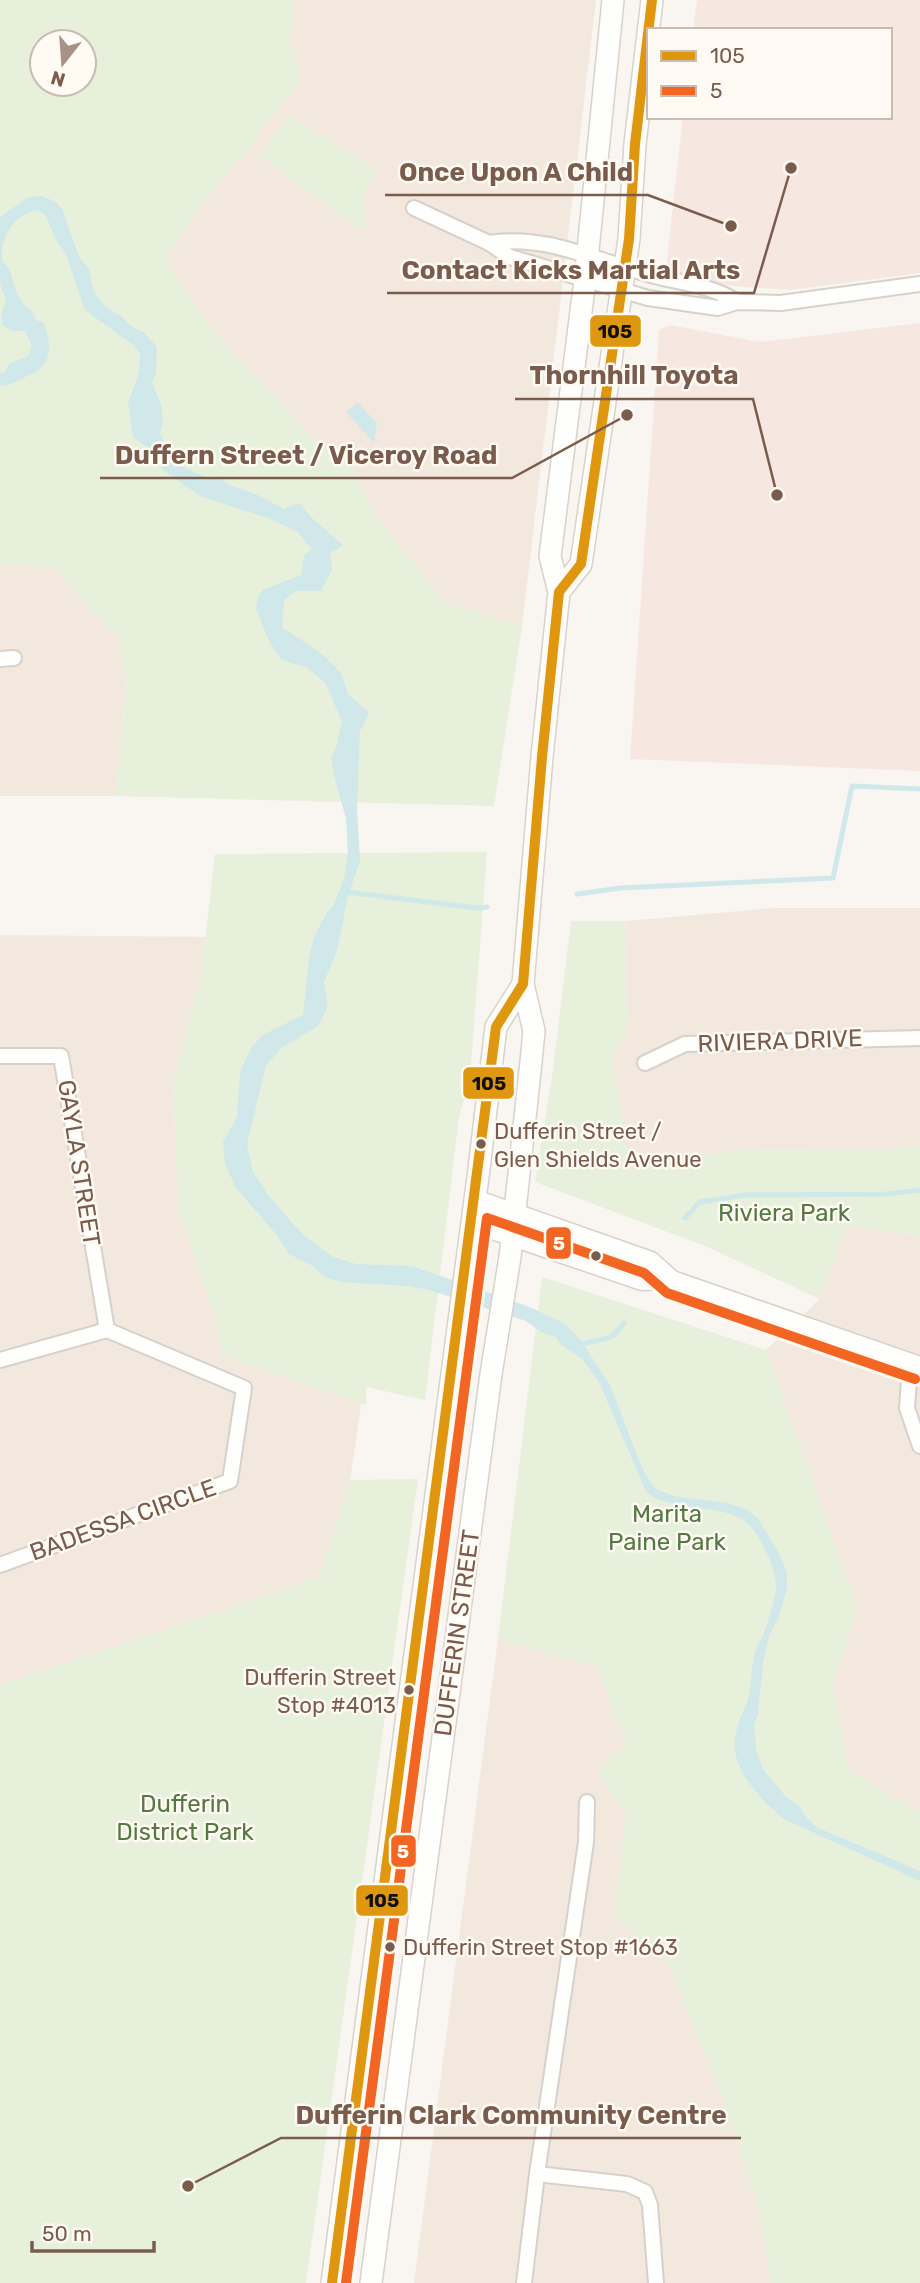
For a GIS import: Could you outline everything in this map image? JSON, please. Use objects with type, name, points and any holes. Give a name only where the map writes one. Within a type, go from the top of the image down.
[{"type":"main road","name":"DUFFERIN STREET","points":[[371,2283],[491,1374],[512,1237],[534,1031],[523,984],[559,592],[550,556],[584,280],[613,0]]},
{"type":"main road","points":[[648,28],[652,0]]},
{"type":"main road","points":[[559,592],[581,565],[629,239],[638,111],[647,40]]},
{"type":"main road","name":"DUFFERIN STREET","points":[[332,2283],[496,1027],[523,984]]},
{"type":"street","points":[[414,208],[488,243],[510,257],[649,299],[718,309],[737,302],[781,303],[920,284]]},
{"type":"street","points":[[488,243],[513,239],[565,248],[624,268],[723,292],[737,302]]},
{"type":"street","name":"RIVIERA DRIVE","points":[[645,1063],[685,1044],[920,1038]]},
{"type":"street","name":"GAYLA STREET","points":[[0,1056],[61,1056],[107,1330]]},
{"type":"street","points":[[475,1199],[651,1261],[673,1280]]},
{"type":"street","points":[[472,1223],[642,1281],[673,1280],[816,1328],[915,1365],[906,1408],[920,1446]]},
{"type":"street","points":[[0,1360],[107,1330]]},
{"type":"street","name":"BADESSA CIRCLE","points":[[0,1565],[230,1481],[244,1388],[107,1330]]},
{"type":"street","points":[[524,2283],[537,2174],[586,1842],[587,1802]]},
{"type":"street","points":[[537,2174],[627,2184],[645,2192],[650,2205],[656,2283]]},
{"type":"shaded area","points":[[281,0],[596,0],[522,626],[430,599],[353,498],[204,318],[164,257]]},
{"type":"shaded area","points":[[697,0],[920,0],[920,273],[790,290],[718,285],[666,269],[683,119],[892,119],[892,28],[693,28]]},
{"type":"shaded area","points":[[920,323],[920,771],[630,759],[659,330],[671,325],[759,342]]},
{"type":"shaded area","points":[[0,537],[49,555],[107,599],[127,679],[116,796],[0,796]]},
{"type":"shaded area","points":[[774,908],[920,908],[920,1148],[733,1150],[632,1171],[611,1057],[627,1034],[626,921]]},
{"type":"shaded area","points":[[0,935],[206,937],[201,974],[173,1082],[178,1210],[229,1356],[365,1379],[350,1480],[320,1577],[0,1685]]},
{"type":"shaded area","points":[[846,1226],[920,1236],[920,1812],[849,1770],[832,1685],[858,1610],[766,1350],[820,1299]]},
{"type":"shaded area","points":[[498,1639],[598,1666],[626,1744],[599,1769],[627,1817],[614,1917],[667,1962],[721,2093],[758,2207],[772,2283],[414,2283]]},
{"type":"green space","points":[[0,0],[294,0],[290,39],[300,82],[259,131],[256,142],[217,184],[187,224],[167,262],[204,318],[225,344],[279,399],[310,436],[352,468],[375,515],[447,604],[522,626],[494,806],[116,796],[127,679],[117,639],[54,567],[0,565]]},
{"type":"green space","points":[[290,115],[378,171],[364,198],[367,227],[362,231],[259,155]]},
{"type":"green space","points":[[487,852],[470,1078],[459,1117],[425,1400],[366,1387],[366,1405],[222,1355],[215,1317],[178,1210],[173,1082],[201,974],[215,854]]},
{"type":"green space","name":"Riviera Park","points":[[571,921],[626,921],[627,1034],[611,1057],[632,1171],[733,1150],[920,1148],[920,1236],[846,1226],[820,1299],[705,1246],[535,1182],[552,1077]]},
{"type":"green space","name":"Marita Paine Park","points":[[542,1277],[766,1350],[858,1610],[832,1685],[849,1770],[920,1812],[920,2283],[772,2283],[758,2207],[721,2093],[667,1962],[614,1917],[626,1817],[598,1769],[626,1744],[598,1667],[498,1639]]},
{"type":"green space","name":"Dufferin District Park","points":[[418,1479],[306,2283],[0,2283],[0,1685],[320,1577],[350,1480]]},
{"type":"water","points":[[42,196],[56,202],[62,209],[80,259],[89,269],[94,292],[105,306],[132,327],[144,332],[157,347],[156,373],[152,383],[161,404],[163,421],[160,433],[165,445],[181,466],[206,477],[221,479],[284,509],[299,503],[343,545],[330,553],[332,570],[321,591],[296,591],[284,600],[282,627],[322,654],[341,673],[348,694],[369,713],[360,731],[357,810],[360,861],[348,896],[337,951],[324,982],[328,1007],[318,1026],[281,1048],[266,1066],[247,1144],[253,1172],[269,1196],[303,1235],[333,1257],[356,1264],[412,1266],[527,1306],[564,1323],[580,1339],[610,1385],[642,1468],[654,1488],[673,1496],[726,1503],[746,1509],[758,1519],[780,1555],[787,1573],[787,1589],[778,1619],[769,1636],[763,1663],[758,1714],[754,1726],[756,1750],[763,1769],[786,1797],[800,1807],[818,1828],[913,1868],[920,1872],[920,1881],[784,1819],[761,1797],[741,1770],[735,1750],[735,1737],[748,1699],[755,1652],[765,1631],[776,1590],[768,1557],[751,1527],[729,1514],[671,1503],[646,1492],[599,1382],[582,1359],[560,1344],[556,1337],[541,1332],[526,1321],[429,1290],[342,1282],[324,1277],[311,1265],[289,1254],[276,1234],[236,1188],[225,1164],[223,1142],[237,1117],[240,1072],[252,1046],[263,1035],[303,1015],[314,937],[327,912],[334,905],[344,878],[348,853],[346,818],[331,757],[342,722],[326,684],[308,668],[282,660],[269,641],[256,609],[258,596],[263,590],[301,575],[304,556],[312,549],[297,532],[271,519],[200,496],[164,471],[149,449],[133,437],[128,404],[139,372],[140,353],[85,310],[65,252],[57,242],[46,216],[38,210],[23,216],[11,227],[4,242],[2,260],[9,268],[20,299],[36,320],[44,323],[49,353],[44,365],[38,370],[13,383],[0,386],[0,373],[4,372],[10,363],[28,356],[32,346],[25,331],[12,331],[2,325],[1,314],[6,301],[0,284],[0,217],[29,197]]},
{"type":"water","points":[[358,403],[377,423],[374,443],[346,412]]},
{"type":"waterway","points":[[577,894],[621,888],[833,878],[852,786],[920,789]]},
{"type":"waterway","points":[[346,892],[487,907]]},
{"type":"waterway","points":[[685,1218],[700,1202],[745,1195],[886,1194],[920,1190]]},
{"type":"waterway","points":[[574,1343],[612,1337],[624,1323]]},
{"type":"transit line","name":"105","points":[[649,28],[652,0]]},
{"type":"transit line","name":"105","points":[[332,2283],[496,1027],[523,984],[559,592],[581,564],[629,239],[635,144],[647,42]]},
{"type":"transit line","name":"5","points":[[346,2283],[487,1218],[644,1273],[667,1293],[915,1379]]},
{"type":"place","name":"Contact Kicks Martial Arts","points":[[791,168]]},
{"type":"place","name":"Once Upon A Child","points":[[731,226]]},
{"type":"place","name":"Duffern Street / Viceroy Road","points":[[627,415]]},
{"type":"place","name":"Thornhill Toyota","points":[[777,495]]},
{"type":"place","name":"Dufferin Street / Glen Shields Avenue","points":[[481,1144]]},
{"type":"place","name":"Dufferin Street Stop #4013","points":[[409,1690]]},
{"type":"place","name":"Dufferin Street Stop #1663","points":[[390,1947]]},
{"type":"place","name":"Dufferin Clark Community Centre","points":[[188,2186]]}]
